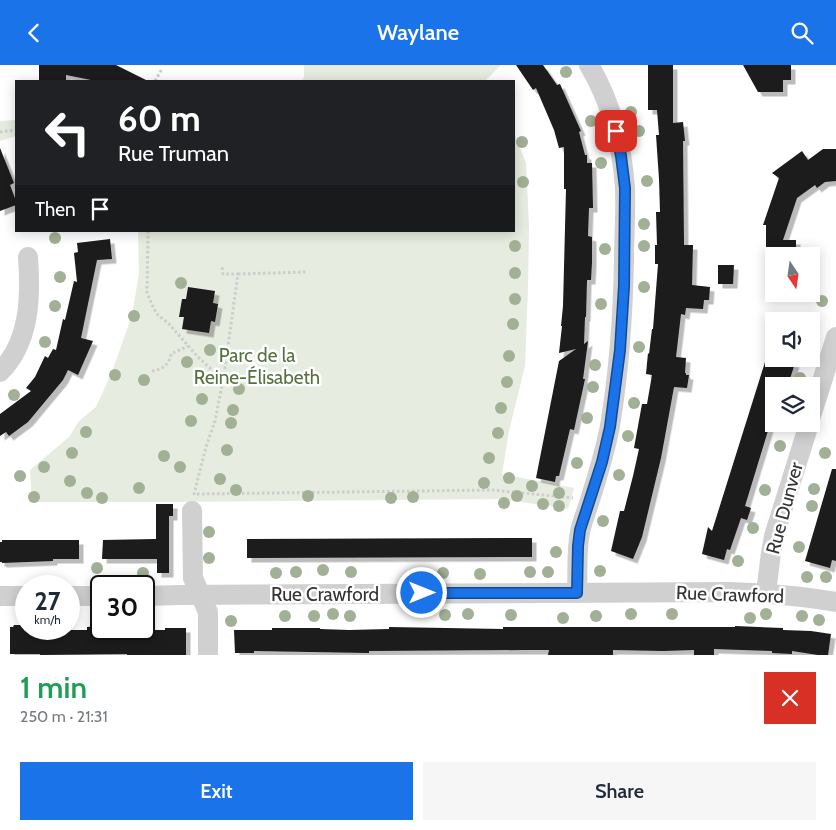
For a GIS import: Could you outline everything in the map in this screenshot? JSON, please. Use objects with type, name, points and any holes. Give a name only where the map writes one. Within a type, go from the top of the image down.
[{"type":"street","points":[[577,593],[580,530],[602,462],[610,427],[620,350],[624,286],[625,188],[621,156],[609,107],[597,78],[589,65]]},
{"type":"street","points":[[0,372],[13,354],[26,324],[29,295],[28,257]]},
{"type":"street","points":[[820,388],[836,337]]},
{"type":"street","name":"Rue Dunver","points":[[766,593],[770,553],[774,536],[806,432]]},
{"type":"street","points":[[193,502],[192,578],[208,612],[208,655]]},
{"type":"street","name":"Rue Crawford","points":[[155,596],[710,592],[766,593],[836,602]]},
{"type":"street","points":[[0,596],[15,596]]},
{"type":"path","points":[[156,80],[162,69]]},
{"type":"path","points":[[0,132],[15,130]]},
{"type":"path","points":[[148,232],[148,293],[151,304],[158,315],[169,324],[198,357],[212,370],[224,375]]},
{"type":"path","points":[[222,267],[222,275],[307,272]]},
{"type":"path","points":[[238,275],[224,375],[215,421],[206,447],[193,502],[493,490],[574,498]]},
{"type":"path","points":[[152,371],[159,370],[165,366],[170,361],[171,354],[188,346]]},
{"type":"green space","points":[[304,65],[501,65],[486,80],[302,80]]},
{"type":"green space","points":[[15,120],[15,136],[0,141],[0,121]]},
{"type":"green space","name":"Parc de la Reine-Élisabeth","points":[[515,136],[526,163],[529,225],[525,366],[509,431],[502,474],[574,488],[568,509],[502,499],[32,502],[30,470],[69,437],[79,421],[96,407],[112,372],[132,315],[139,273],[138,232],[515,232]]},
{"type":"building","points":[[39,65],[116,65],[146,80],[91,80],[66,75],[66,80],[39,80]]},
{"type":"building","points":[[516,65],[543,65],[557,85],[560,84],[581,131],[579,132],[585,155],[587,155],[587,163],[592,163],[593,208],[589,208],[588,236],[592,237],[592,262],[591,280],[587,280],[584,344],[588,341],[583,379],[585,379],[574,430],[570,429],[559,476],[556,476],[555,482],[536,478],[559,361],[576,349],[559,353],[563,306],[566,189],[564,189],[564,147],[559,148],[554,130],[536,88],[533,90]]},
{"type":"building","points":[[648,65],[673,65],[673,123],[683,122],[685,141],[683,141],[684,245],[693,245],[692,285],[710,287],[709,300],[704,300],[703,309],[686,308],[685,315],[681,314],[676,357],[686,358],[685,373],[689,375],[687,388],[674,387],[661,458],[642,537],[633,559],[611,551],[620,511],[624,511],[633,476],[639,449],[634,448],[642,404],[647,404],[652,375],[646,374],[653,329],[658,264],[655,264],[655,245],[657,245],[656,212],[660,212],[656,135],[659,135],[657,110],[648,110]]},
{"type":"building","points":[[743,65],[791,65],[791,80],[783,80],[783,92],[758,92]]},
{"type":"building","points":[[0,148],[14,183],[10,185],[15,198],[15,205],[0,211]]},
{"type":"building","points":[[823,149],[836,149],[836,181],[825,182],[817,188],[815,185],[797,198],[783,240],[796,240],[796,247],[766,247],[766,225],[763,225],[779,178],[772,173],[802,151],[808,160]]},
{"type":"building","points":[[110,239],[112,259],[97,260],[81,338],[93,341],[78,375],[68,370],[63,380],[28,422],[9,436],[6,432],[0,436],[0,414],[31,391],[26,388],[35,377],[45,356],[48,358],[53,349],[56,350],[74,281],[77,282],[74,253],[78,252],[77,243]]},
{"type":"building","points":[[718,265],[734,265],[733,284],[718,284]]},
{"type":"building","points":[[188,287],[215,291],[213,303],[218,304],[215,322],[211,321],[209,333],[182,329],[184,317],[179,317],[182,299],[186,299]]},
{"type":"building","points":[[765,362],[765,367],[794,367],[791,377],[765,377],[765,432],[768,432],[745,506],[751,508],[747,520],[741,518],[730,550],[727,549],[724,560],[702,554],[708,527],[712,531]]},
{"type":"building","points":[[832,469],[836,469],[836,561],[832,560],[830,568],[805,561]]},
{"type":"building","points":[[156,504],[173,504],[173,516],[169,516],[169,573],[157,573],[157,559],[102,559],[103,540],[156,539]]},
{"type":"building","points":[[532,538],[532,557],[247,558],[247,539]]},
{"type":"building","points":[[2,540],[79,540],[79,559],[2,563],[0,562],[0,542]]},
{"type":"building","points":[[15,625],[15,640],[80,640],[80,630],[87,630],[87,627],[90,627],[90,640],[155,640],[155,630],[186,628],[186,655],[10,654],[10,627]]},
{"type":"building","points":[[735,626],[783,628],[783,630],[831,634],[828,655],[792,651],[792,654],[772,653],[772,651],[714,649],[714,655],[694,655],[694,650],[613,650],[613,655],[548,655],[549,650],[369,651],[369,653],[254,651],[254,653],[235,653],[234,630],[320,628],[349,630],[389,629],[389,627],[503,629],[503,627]]},
{"type":"route","points":[[422,593],[577,593],[580,530],[602,462],[610,427],[620,350],[624,286],[625,188],[616,131]]}]
